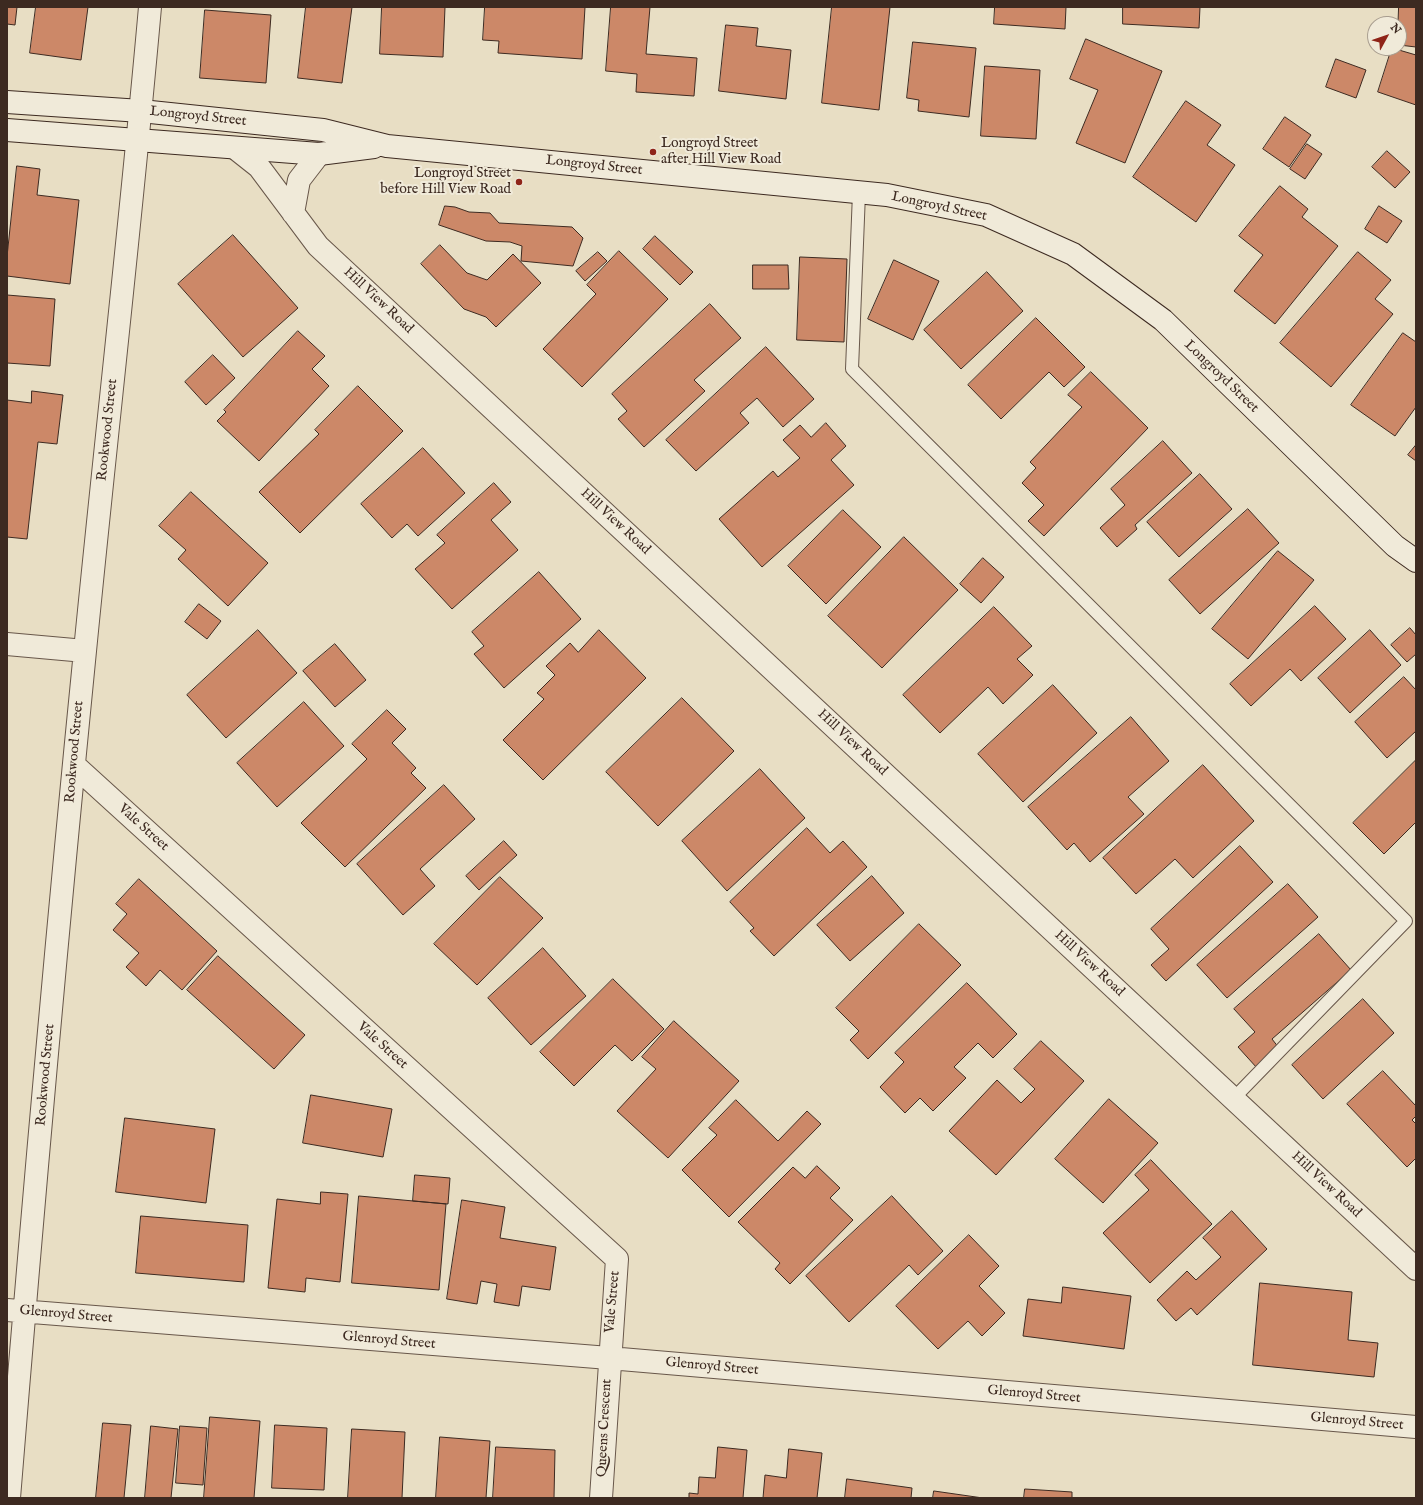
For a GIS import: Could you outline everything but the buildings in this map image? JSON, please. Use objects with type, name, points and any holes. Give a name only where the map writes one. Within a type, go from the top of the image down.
[{"type":"street","name":"Rookwood Street","points":[[9,1498],[16,1311],[74,765],[141,112],[150,7]]},
{"type":"street","name":"Longroyd Street","points":[[7,102],[141,112],[323,130],[387,146],[887,195],[986,215],[1073,254],[1163,320],[1395,546],[1416,561]]},
{"type":"street","name":"Longroyd Street","points":[[7,130],[319,154],[387,146]]},
{"type":"street","name":"Hill View Road","points":[[235,148],[259,167],[318,246],[1416,1269]]},
{"type":"street","points":[[293,213],[299,180],[319,154]]},
{"type":"street","points":[[7,644],[85,651]]},
{"type":"street","name":"Vale Street","points":[[74,765],[617,1259],[609,1358]]},
{"type":"street","name":"Glenroyd Street","points":[[16,1311],[609,1358],[1416,1427]]},
{"type":"street","name":"Queens Crescent","points":[[601,1498],[609,1358]]},
{"type":"lane","points":[[859,193],[852,369],[1406,921],[1234,1098]]},
{"type":"place","name":"Longroyd Street after Hill View Road","points":[[653,152]]},
{"type":"place","name":"Longroyd Street before Hill View Road","points":[[519,182]]}]
